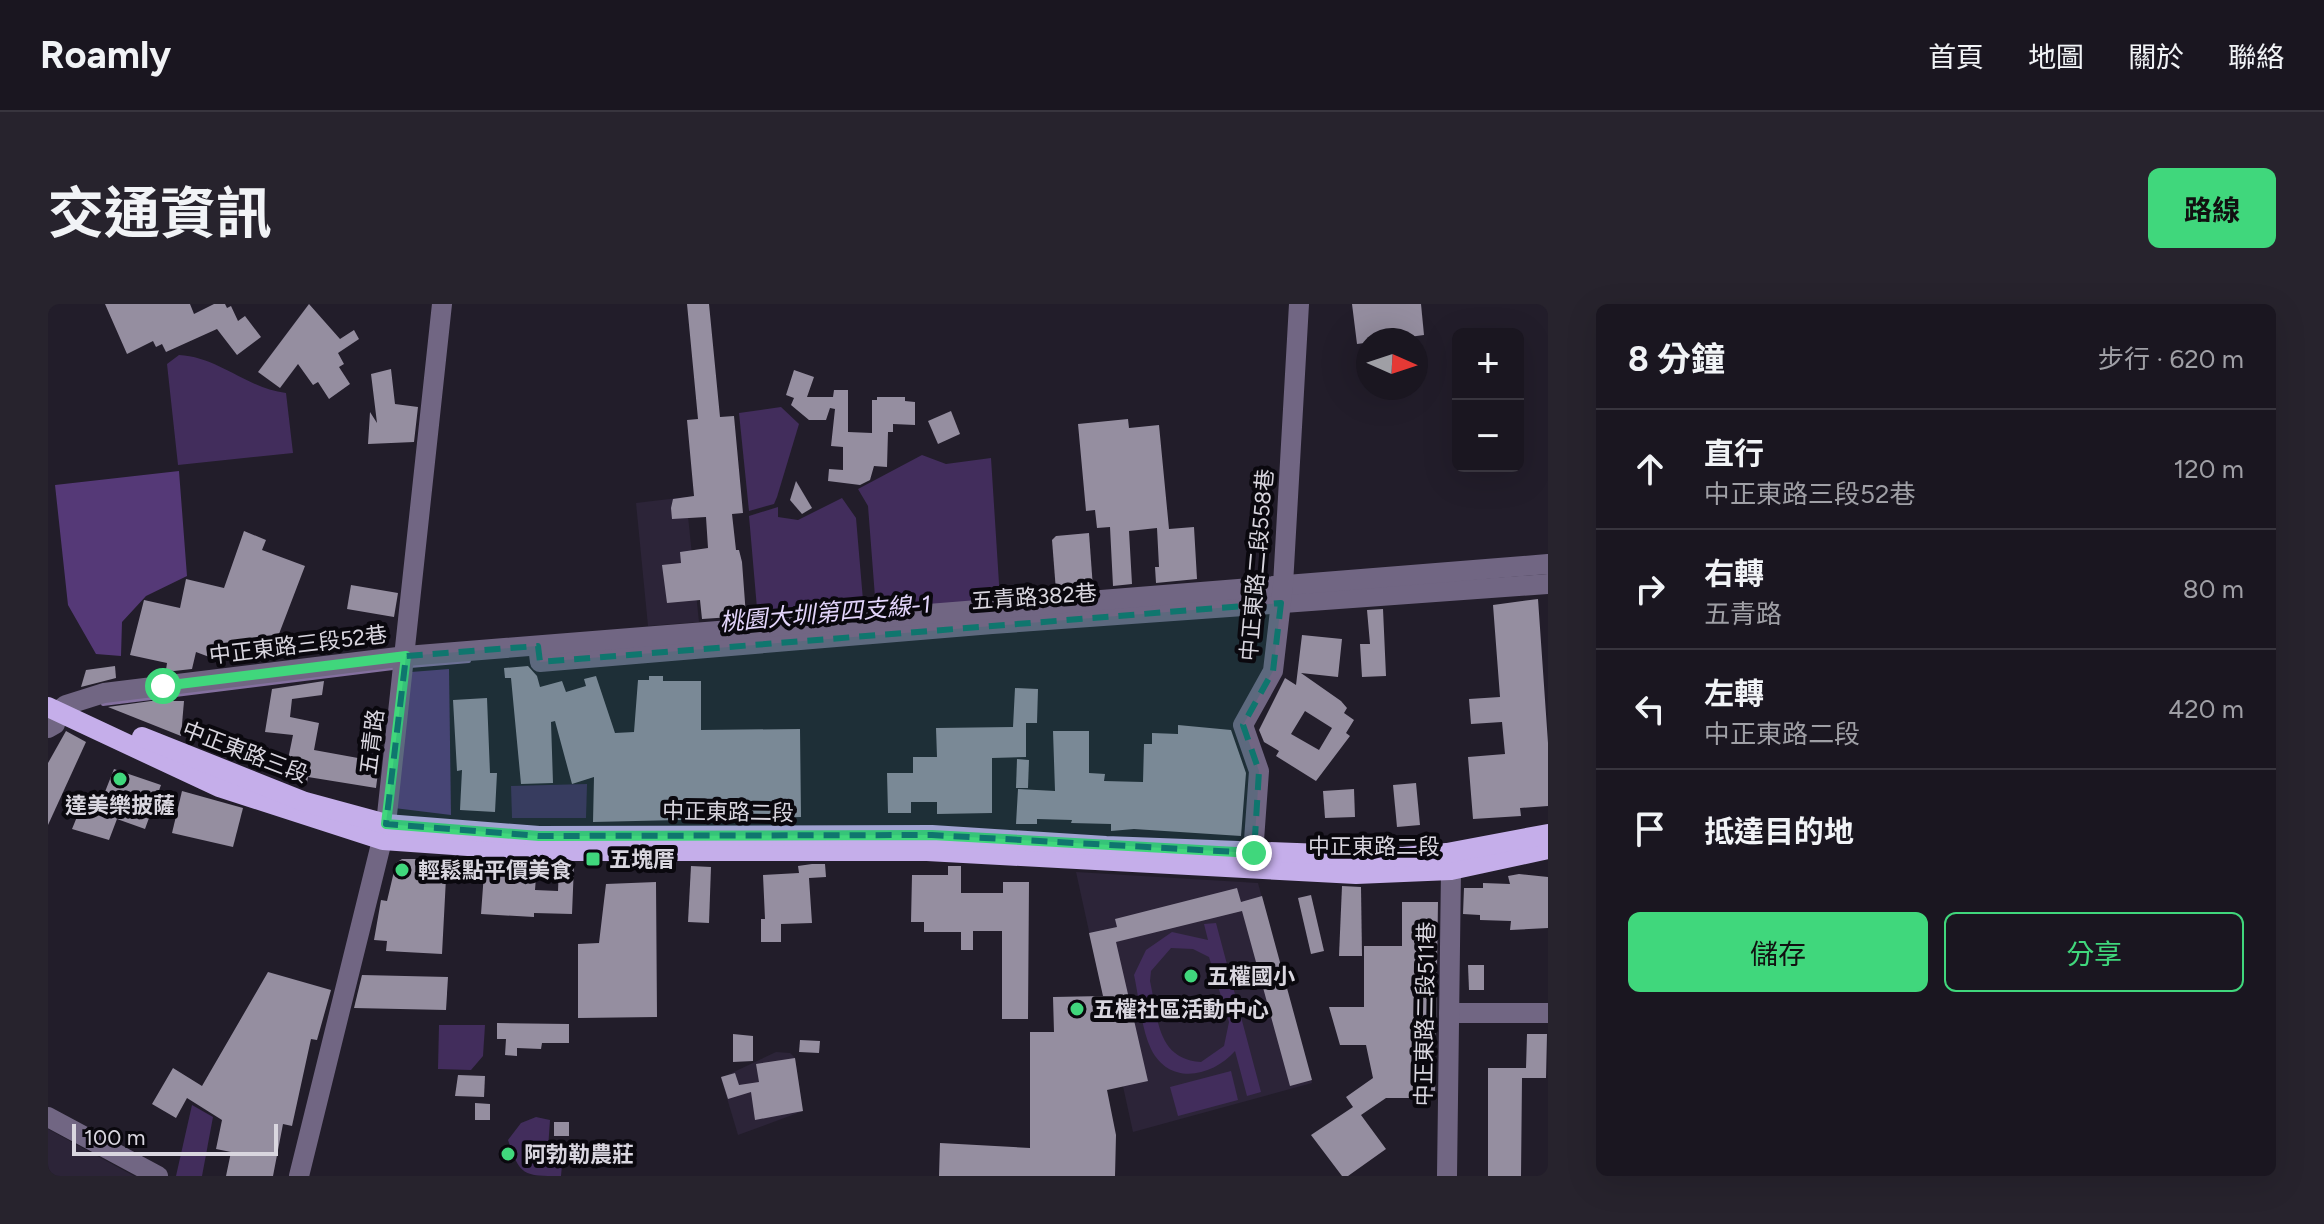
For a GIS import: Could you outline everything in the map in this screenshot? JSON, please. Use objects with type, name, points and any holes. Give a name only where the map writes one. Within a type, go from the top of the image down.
[{"type":"main road","name":"中正東路三段","points":[[53,709],[385,832]]},
{"type":"main road","name":"中正東路二段","points":[[385,832],[539,836],[932,835],[1253,860],[1403,857],[1449,861],[1548,849]]},
{"type":"main road","name":"中正東路二段","points":[[1449,861],[1548,834]]},
{"type":"street","name":"五青路","points":[[299,1176],[385,832],[442,304]]},
{"type":"street","name":"中正東路二段558巷","points":[[1253,860],[1259,771],[1243,725],[1273,671],[1282,594],[1299,304]]},
{"type":"street","name":"五青路382巷","points":[[1282,594],[1548,564]]},
{"type":"street","name":"五青路382巷","points":[[406,656],[1282,594],[1548,584]]},
{"type":"street","name":"中正東路三段52巷","points":[[53,709],[104,693],[406,656]]},
{"type":"street","name":"中正東路二段511巷","points":[[1447,1176],[1449,861]]},
{"type":"street","points":[[1449,1013],[1548,1013]]},
{"type":"street","points":[[48,1117],[158,1176]]},
{"type":"highlighted area","points":[[1281,603],[1273,671],[1243,725],[1259,771],[1254,853],[932,835],[539,836],[386,824],[406,656],[538,646],[540,662]]},
{"type":"shaded area","points":[[179,355],[207,361],[259,386],[286,393],[293,453],[178,465],[167,364]]},
{"type":"shaded area","points":[[781,407],[799,424],[777,497],[774,504],[749,511],[739,413]]},
{"type":"shaded area","points":[[922,455],[946,464],[991,458],[1000,599],[876,610],[868,506],[858,489]]},
{"type":"shaded area","points":[[179,471],[187,576],[146,596],[122,622],[121,656],[96,654],[68,605],[55,485]]},
{"type":"shaded area","points":[[686,497],[699,622],[648,626],[636,503]]},
{"type":"shaded area","points":[[842,498],[856,518],[864,612],[758,620],[749,516],[778,507],[778,517],[798,520]]},
{"type":"shaded area","points":[[449,669],[451,815],[394,808],[411,672]]},
{"type":"shaded area","points":[[587,784],[586,818],[512,818],[511,786]]},
{"type":"shaded area","name":"五權國小","points":[[1076,872],[1258,883],[1312,1083],[1133,1132]]},
{"type":"shaded area","points":[[1216,923],[1261,1092],[1247,1096],[1235,1051],[1215,1067],[1192,1074],[1180,1073],[1159,1061],[1148,1041],[1134,975],[1146,950],[1172,932],[1208,940],[1204,924]],"holes":[[[1171,948],[1193,949],[1209,957],[1229,1022],[1224,1046],[1201,1062],[1186,1059],[1167,1045],[1158,1022],[1150,981],[1151,971]]]},
{"type":"shaded area","points":[[439,1025],[485,1025],[483,1056],[471,1070],[438,1069]]},
{"type":"shaded area","points":[[776,1052],[790,1053],[795,1058],[803,1111],[738,1135],[721,1078]]},
{"type":"shaded area","points":[[1231,1071],[1238,1100],[1178,1116],[1170,1087]]},
{"type":"shaded area","points":[[192,1105],[213,1117],[202,1176],[176,1176]]},
{"type":"shaded area","points":[[536,1117],[550,1120],[548,1149],[562,1165],[561,1176],[525,1172],[512,1152],[508,1140],[521,1123]]},
{"type":"shaded area","points":[[48,1129],[134,1176],[48,1176]]},
{"type":"building","points":[[105,304],[190,304],[194,314],[214,304],[225,304],[227,308],[231,306],[238,321],[245,316],[261,337],[237,355],[217,329],[166,352],[162,344],[156,347],[153,341],[127,354]]},
{"type":"building","points":[[309,304],[340,339],[354,330],[359,339],[338,353],[344,364],[339,367],[350,384],[329,399],[318,382],[313,385],[298,364],[280,388],[258,372]]},
{"type":"building","points":[[687,304],[709,304],[720,417],[734,416],[743,513],[732,514],[736,550],[739,550],[742,562],[746,616],[702,619],[700,600],[667,603],[662,565],[681,563],[680,552],[708,548],[706,517],[672,519],[671,508],[673,499],[694,496],[687,420],[698,419]]},
{"type":"building","points":[[1352,304],[1421,304],[1423,328],[1356,328],[1356,336]]},
{"type":"building","points":[[391,369],[395,404],[418,407],[414,442],[368,444],[370,412],[377,423],[371,374]]},
{"type":"building","points":[[794,370],[814,377],[807,397],[833,397],[834,390],[848,390],[848,432],[872,433],[872,400],[877,400],[877,397],[905,397],[905,401],[915,402],[915,425],[893,424],[893,432],[888,432],[887,467],[874,466],[870,480],[860,485],[828,481],[829,469],[843,470],[843,447],[831,446],[835,409],[830,408],[826,420],[809,420],[791,405],[794,398],[786,395]]},
{"type":"building","points":[[951,411],[960,434],[938,444],[928,421]]},
{"type":"building","points":[[1128,419],[1129,428],[1159,425],[1169,529],[1194,527],[1197,579],[1156,583],[1155,567],[1159,567],[1157,528],[1129,531],[1132,584],[1113,586],[1110,527],[1097,528],[1095,510],[1086,511],[1078,424]]},
{"type":"building","points":[[796,481],[812,508],[802,514],[790,500]]},
{"type":"building","points":[[244,531],[266,540],[262,550],[305,566],[269,660],[225,646],[220,661],[196,652],[192,669],[174,671],[166,670],[167,663],[130,655],[144,600],[180,608],[186,579],[224,588]]},
{"type":"building","points":[[1089,533],[1093,588],[1056,591],[1052,540],[1056,536]]},
{"type":"building","points":[[351,585],[398,593],[394,617],[347,609]]},
{"type":"building","points":[[1538,599],[1548,743],[1548,806],[1520,808],[1521,816],[1473,819],[1468,757],[1505,754],[1502,722],[1471,724],[1469,699],[1500,697],[1493,605]]},
{"type":"building","points":[[1383,609],[1386,676],[1362,677],[1360,644],[1370,644],[1367,610]]},
{"type":"building","points":[[1302,635],[1342,639],[1338,677],[1301,673],[1341,701],[1347,708],[1344,713],[1354,720],[1346,733],[1350,736],[1316,781],[1276,756],[1279,751],[1264,742],[1259,730],[1285,678],[1296,685]],"holes":[[[1305,711],[1332,728],[1319,750],[1291,734]]]},
{"type":"building","points":[[115,666],[116,678],[81,687],[86,670]]},
{"type":"building","points":[[528,666],[537,676],[540,687],[562,681],[566,692],[586,686],[584,679],[596,676],[615,733],[634,732],[638,680],[649,680],[649,676],[663,676],[663,681],[701,681],[701,730],[800,729],[801,817],[593,822],[594,777],[572,784],[555,721],[551,722],[553,783],[521,784],[511,678],[505,678],[504,668]]},
{"type":"building","points":[[324,681],[322,695],[292,699],[290,717],[319,723],[314,750],[358,758],[359,752],[380,757],[376,788],[308,777],[307,783],[284,779],[293,735],[265,732],[272,689]]},
{"type":"building","points":[[1015,688],[1038,689],[1037,723],[1026,723],[1026,757],[992,758],[992,813],[937,814],[937,802],[911,802],[911,813],[888,813],[887,773],[913,773],[913,757],[937,757],[936,728],[1013,727]]},
{"type":"building","points":[[487,698],[490,773],[497,773],[495,812],[460,810],[462,770],[457,771],[453,700]]},
{"type":"building","points":[[151,701],[184,701],[181,736],[108,707]]},
{"type":"building","points":[[1178,725],[1231,730],[1246,773],[1241,836],[1134,829],[1111,831],[1111,824],[1071,823],[1072,820],[1037,819],[1037,824],[1016,824],[1018,789],[1055,791],[1053,731],[1089,731],[1089,773],[1105,774],[1104,781],[1143,782],[1144,744],[1152,744],[1152,733],[1178,734]]},
{"type":"building","points":[[66,731],[86,742],[48,825],[48,763]]},
{"type":"building","points":[[1017,759],[1029,760],[1028,788],[1016,788]]},
{"type":"building","points":[[114,769],[161,785],[145,829],[117,819],[109,840],[72,829],[81,807],[97,812]]},
{"type":"building","points":[[1416,783],[1420,825],[1397,827],[1393,785]]},
{"type":"building","points":[[1354,789],[1355,817],[1325,818],[1323,791]]},
{"type":"building","points":[[182,791],[243,808],[233,847],[172,833]]},
{"type":"building","points":[[402,859],[447,859],[442,954],[386,951],[387,941],[374,940],[381,900],[387,901],[396,863]]},
{"type":"building","points":[[515,862],[537,864],[535,890],[558,891],[559,865],[574,865],[572,914],[534,913],[534,917],[481,914],[484,873],[514,875]]},
{"type":"building","points":[[825,864],[826,877],[809,878],[812,923],[781,924],[781,942],[761,942],[761,919],[765,919],[763,875],[799,873],[798,866]]},
{"type":"building","points":[[691,866],[711,867],[709,923],[688,922]]},
{"type":"building","points":[[948,866],[961,866],[961,893],[1003,893],[1003,882],[1029,882],[1028,1019],[1002,1019],[1002,931],[973,931],[973,950],[961,950],[961,932],[924,932],[924,922],[911,922],[912,875],[948,875]]},
{"type":"building","points":[[1508,876],[1548,877],[1548,928],[1510,930],[1511,921],[1480,920],[1480,915],[1463,914],[1464,888],[1483,888],[1483,883],[1510,884]]},
{"type":"building","points":[[656,882],[657,1017],[578,1018],[578,944],[599,943],[606,884]]},
{"type":"building","points":[[1342,886],[1361,887],[1362,956],[1339,956]]},
{"type":"building","points":[[1237,888],[1241,902],[1262,896],[1312,1080],[1290,1086],[1242,911],[1116,942],[1148,1081],[1107,1090],[1116,1135],[1115,1176],[939,1176],[940,1143],[1030,1148],[1030,1032],[1054,1032],[1053,997],[1103,996],[1089,933],[1117,927],[1115,919]]},
{"type":"building","points":[[1311,895],[1324,951],[1311,954],[1298,898]]},
{"type":"building","points":[[1402,902],[1438,902],[1435,1098],[1386,1098],[1361,1115],[1386,1149],[1348,1176],[1342,1176],[1311,1135],[1353,1107],[1346,1097],[1373,1078],[1366,1045],[1340,1045],[1329,1007],[1364,1007],[1364,946],[1402,946]]},
{"type":"building","points":[[1468,965],[1484,965],[1484,990],[1469,990]]},
{"type":"building","points":[[268,972],[331,990],[317,1040],[311,1039],[292,1126],[283,1124],[273,1176],[226,1176],[231,1152],[216,1149],[222,1120],[187,1098],[176,1118],[152,1104],[173,1068],[202,1086]]},
{"type":"building","points":[[362,975],[448,977],[446,1010],[354,1008]]},
{"type":"building","points":[[497,1023],[569,1024],[569,1043],[542,1043],[541,1049],[517,1048],[517,1056],[505,1055],[506,1039],[497,1039]]},
{"type":"building","points":[[733,1034],[753,1036],[753,1061],[733,1062]]},
{"type":"building","points":[[1527,1034],[1547,1034],[1546,1078],[1522,1078],[1521,1176],[1488,1176],[1488,1068],[1526,1068]]},
{"type":"building","points":[[800,1040],[820,1041],[819,1053],[799,1052]]},
{"type":"building","points":[[795,1058],[803,1111],[755,1120],[751,1092],[728,1099],[721,1077],[735,1073],[739,1085],[759,1082],[756,1064]]},
{"type":"building","points":[[458,1075],[485,1076],[484,1097],[455,1096]]},
{"type":"building","points":[[475,1103],[490,1104],[490,1120],[475,1120]]},
{"type":"building","points":[[554,1122],[569,1122],[569,1136],[554,1136]]},
{"type":"waterway","name":"桃園大圳第四支線-1","points":[[410,666],[469,661]]},
{"type":"waterway","name":"桃園大圳第四支線-1","points":[[103,704],[393,668]]},
{"type":"place","name":"達美樂披薩","points":[[120,779]]},
{"type":"place","name":"五塊厝","points":[[593,859]]},
{"type":"place","name":"輕鬆點平價美食","points":[[402,870]]},
{"type":"place","name":"五權國小","points":[[1191,976]]},
{"type":"place","name":"五權社區活動中心","points":[[1077,1009]]},
{"type":"place","name":"阿勃勒農莊","points":[[508,1154]]},
{"type":"route","points":[[163,686],[406,656],[386,824],[539,836],[786,838],[932,835],[1254,853]]}]
